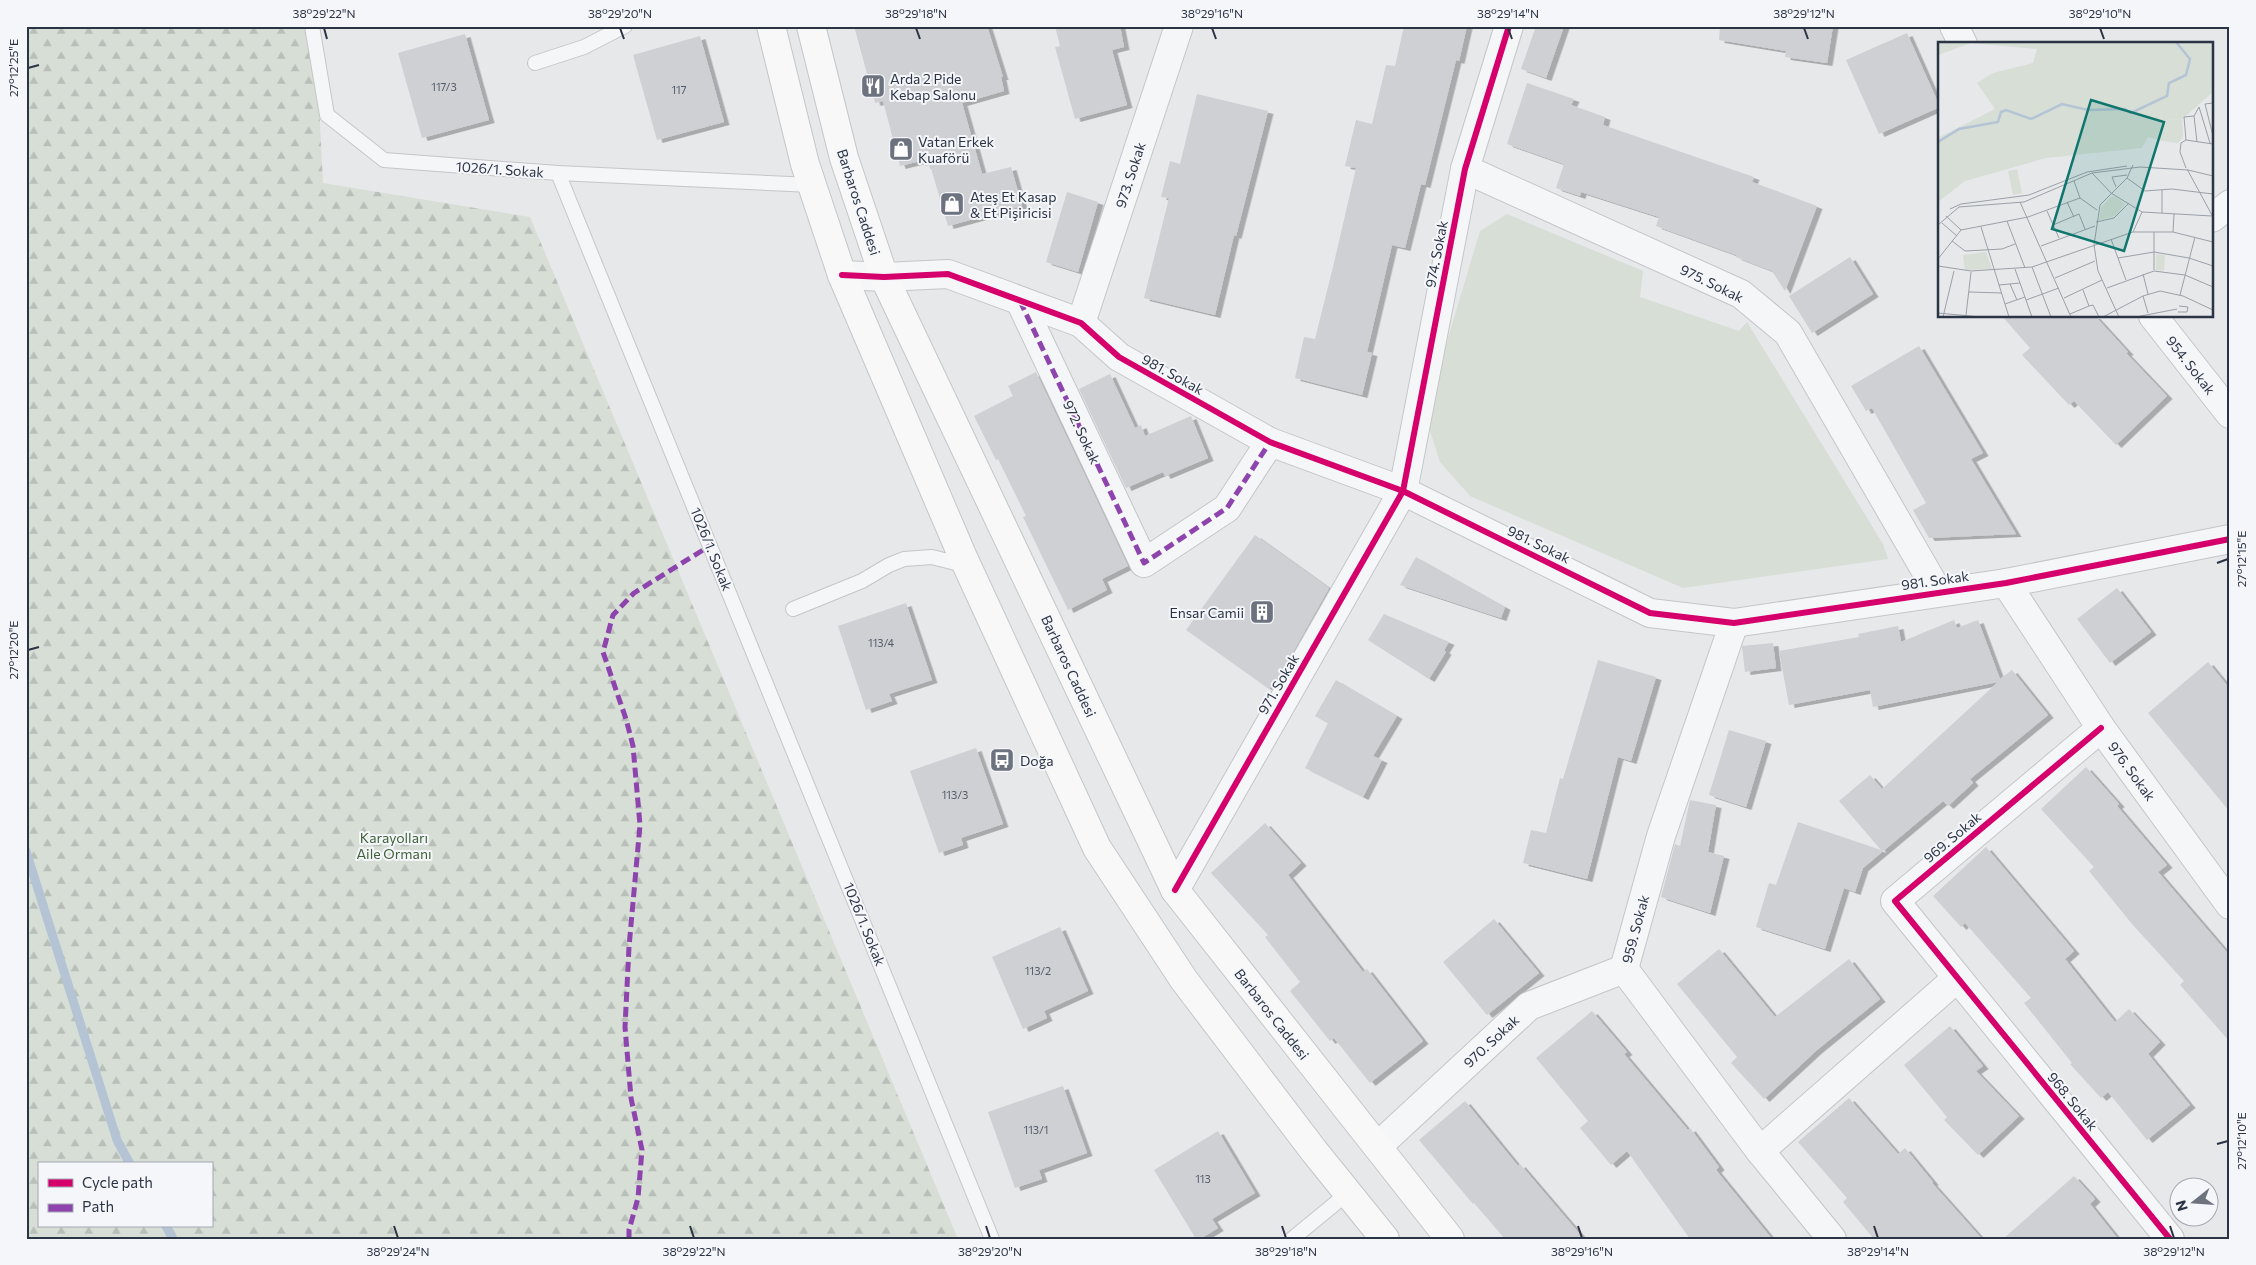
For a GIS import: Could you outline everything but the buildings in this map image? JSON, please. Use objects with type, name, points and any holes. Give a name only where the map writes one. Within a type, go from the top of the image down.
[{"type":"main road","points":[[771,26],[805,164],[842,274],[967,566],[1097,848],[1184,980],[1385,1239]]},
{"type":"main road","name":"Barbaros Caddesi","points":[[812,26],[844,158],[884,277],[1175,890],[1450,1239]]},
{"type":"street","name":"973. Sokak","points":[[1081,323],[1179,26]]},
{"type":"street","name":"974. Sokak","points":[[1402,491],[1465,169],[1509,26]]},
{"type":"street","points":[[1954,26],[1962,42]]},
{"type":"street","name":"975. Sokak","points":[[1465,169],[1741,294],[1788,333],[1938,592]]},
{"type":"street","points":[[2214,216],[2230,204]]},
{"type":"street","name":"981. Sokak","points":[[842,274],[884,277],[948,274],[1081,323],[1119,357],[1270,442],[1402,491],[1650,614],[1734,623],[2006,583],[2230,539]]},
{"type":"street","name":"972. Sokak","points":[[1020,300],[1144,563],[1227,508],[1270,442]]},
{"type":"street","name":"954. Sokak","points":[[2155,318],[2230,414]]},
{"type":"street","name":"971. Sokak","points":[[1175,890],[1402,491]]},
{"type":"street","name":"976. Sokak","points":[[2006,583],[2101,728],[2230,906]]},
{"type":"street","name":"959. Sokak","points":[[1734,623],[1661,836],[1624,969],[1760,1151],[1832,1239]]},
{"type":"street","name":"969. Sokak","points":[[1956,978],[1895,901],[2101,728]]},
{"type":"street","name":"970. Sokak","points":[[1378,1146],[1529,1006],[1624,969]]},
{"type":"street","points":[[1760,1151],[1956,978]]},
{"type":"street","name":"968. Sokak","points":[[1956,978],[2170,1239]]},
{"type":"lane","name":"1026/1. Sokak","points":[[312,26],[327,115],[384,160],[558,173],[992,1239]]},
{"type":"lane","points":[[535,63],[584,47],[625,26]]},
{"type":"lane","points":[[558,173],[812,185]]},
{"type":"lane","points":[[793,609],[862,581],[889,565],[904,559],[932,557],[967,566]]},
{"type":"lane","points":[[1292,1239],[1348,1193]]},
{"type":"green space","name":"Karayolları Aile Ormanı","points":[[26,26],[315,26],[323,183],[530,217],[958,1239],[26,1239]]},
{"type":"green space","points":[[1507,214],[1643,271],[1640,297],[1739,331],[1747,322],[1883,544],[1888,559],[1683,588],[1470,496],[1440,462],[1425,415],[1480,231]]},
{"type":"waterway","points":[[26,851],[117,1140],[129,1162]]},
{"type":"waterway","points":[[167,1228],[173,1239]]},
{"type":"marked path","points":[[1020,301],[1144,563],[1227,508],[1270,442]]},
{"type":"marked path","points":[[629,1239],[629,1230],[638,1198],[642,1150],[631,1098],[625,1027],[629,947],[640,825],[633,746],[626,719],[603,652],[613,615],[634,593],[711,545]]},
{"type":"cycle path","points":[[1175,890],[1403,491],[1465,169],[1509,26]]},
{"type":"cycle path","points":[[842,275],[884,277],[948,274],[1081,323],[1119,357],[1270,442],[1403,491],[1650,613],[1734,623],[2006,583],[2230,539]]},
{"type":"cycle path","points":[[2101,728],[1895,901],[2170,1239]]},
{"type":"place","name":"Arda 2 Pide Kebap Salonu","points":[[873,86]]},
{"type":"place","name":"Vatan Erkek Kuaförü","points":[[901,149]]},
{"type":"place","name":"Ateş Et Kasap & Et Pişiricisi","points":[[952,204]]},
{"type":"place","name":"Ensar Camii","points":[[1262,612]]},
{"type":"place","name":"Doğa","points":[[1002,760]]}]
